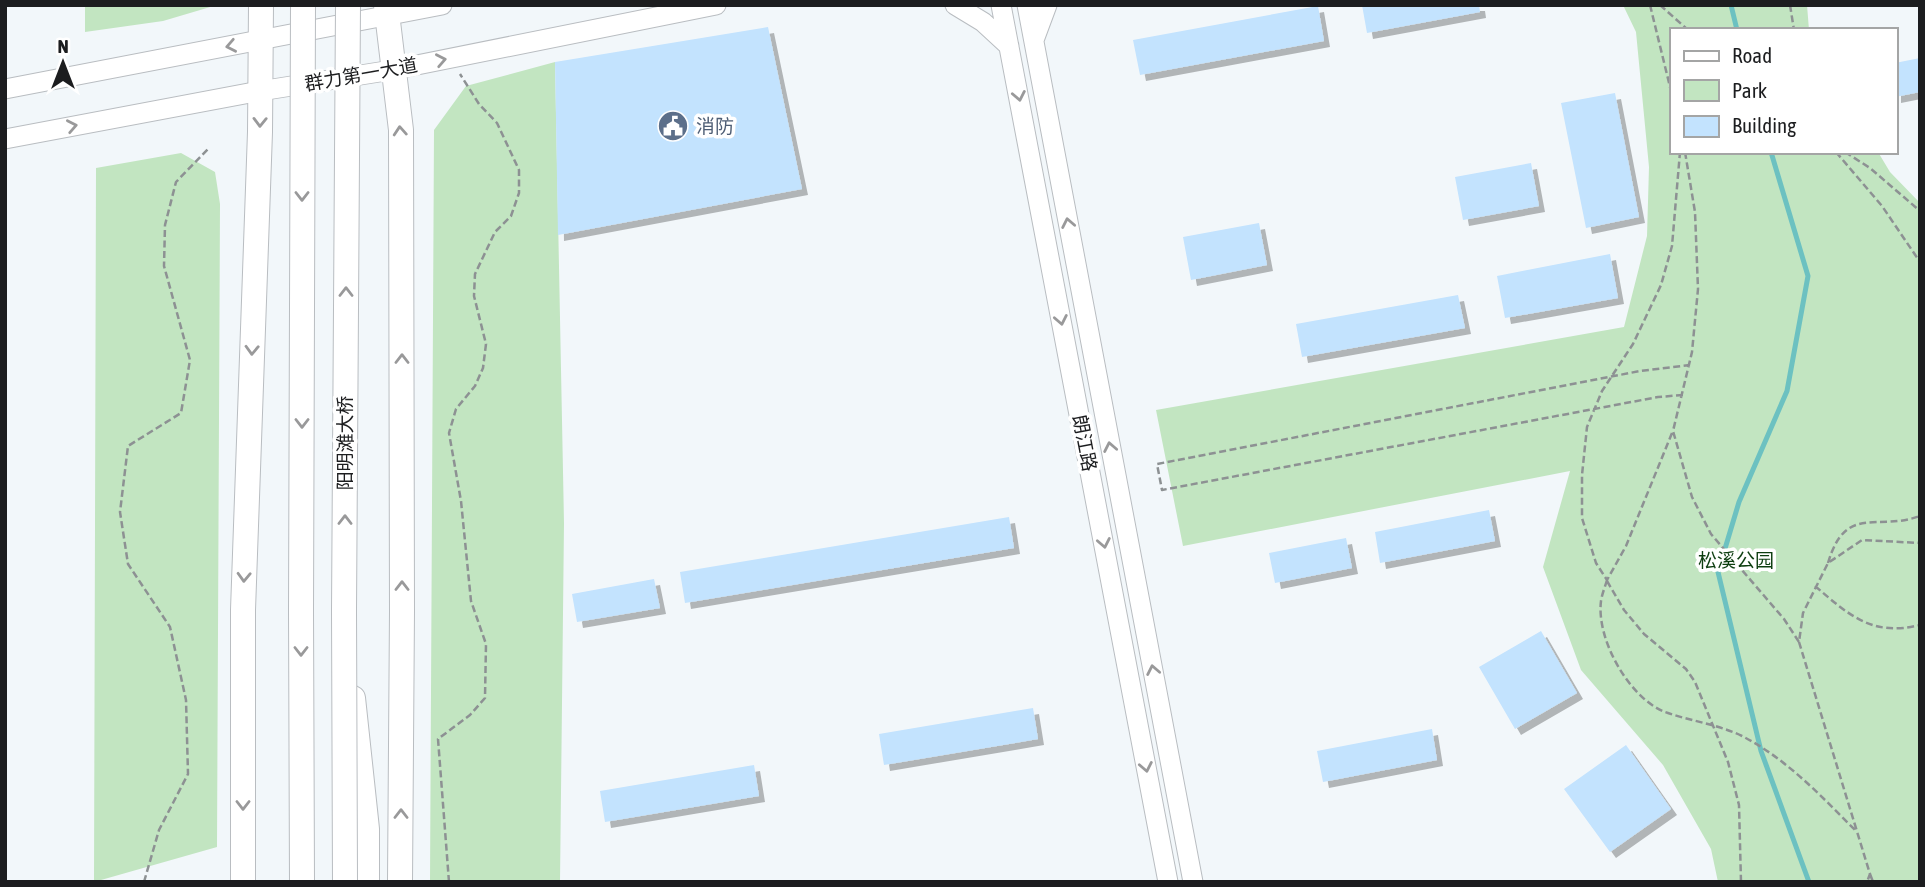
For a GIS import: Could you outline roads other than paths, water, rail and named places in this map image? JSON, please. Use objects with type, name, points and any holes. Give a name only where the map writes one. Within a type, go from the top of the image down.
[{"type":"highway","points":[[243,882],[243,610],[261,5]]},
{"type":"highway","points":[[302,882],[303,5]]},
{"type":"highway","name":"阳明滩大桥","points":[[345,882],[348,5]]},
{"type":"highway","points":[[386,11],[401,130],[400,882]]},
{"type":"highway","points":[[344,611],[367,829],[367,882]]},
{"type":"main road","points":[[5,89],[261,40],[386,11],[442,5]]},
{"type":"main road","name":"群力第一大道","points":[[5,139],[451,58],[716,5]]},
{"type":"main road","points":[[956,5],[983,22],[1009,46]]},
{"type":"main road","name":"朗江路","points":[[1001,5],[1168,882]]},
{"type":"main road","name":"朗江路","points":[[1027,5],[1193,882]]},
{"type":"main road","points":[[1033,41],[1047,5]]},
{"type":"waterway","points":[[1731,5],[1737,28]]},
{"type":"waterway","points":[[1772,154],[1808,276],[1787,391],[1739,502],[1718,572],[1761,751],[1809,882]]},
{"type":"place","name":"消防","points":[[673,126]]},
{"type":"park label","name":"松溪公园","points":[[1736,560]]}]
